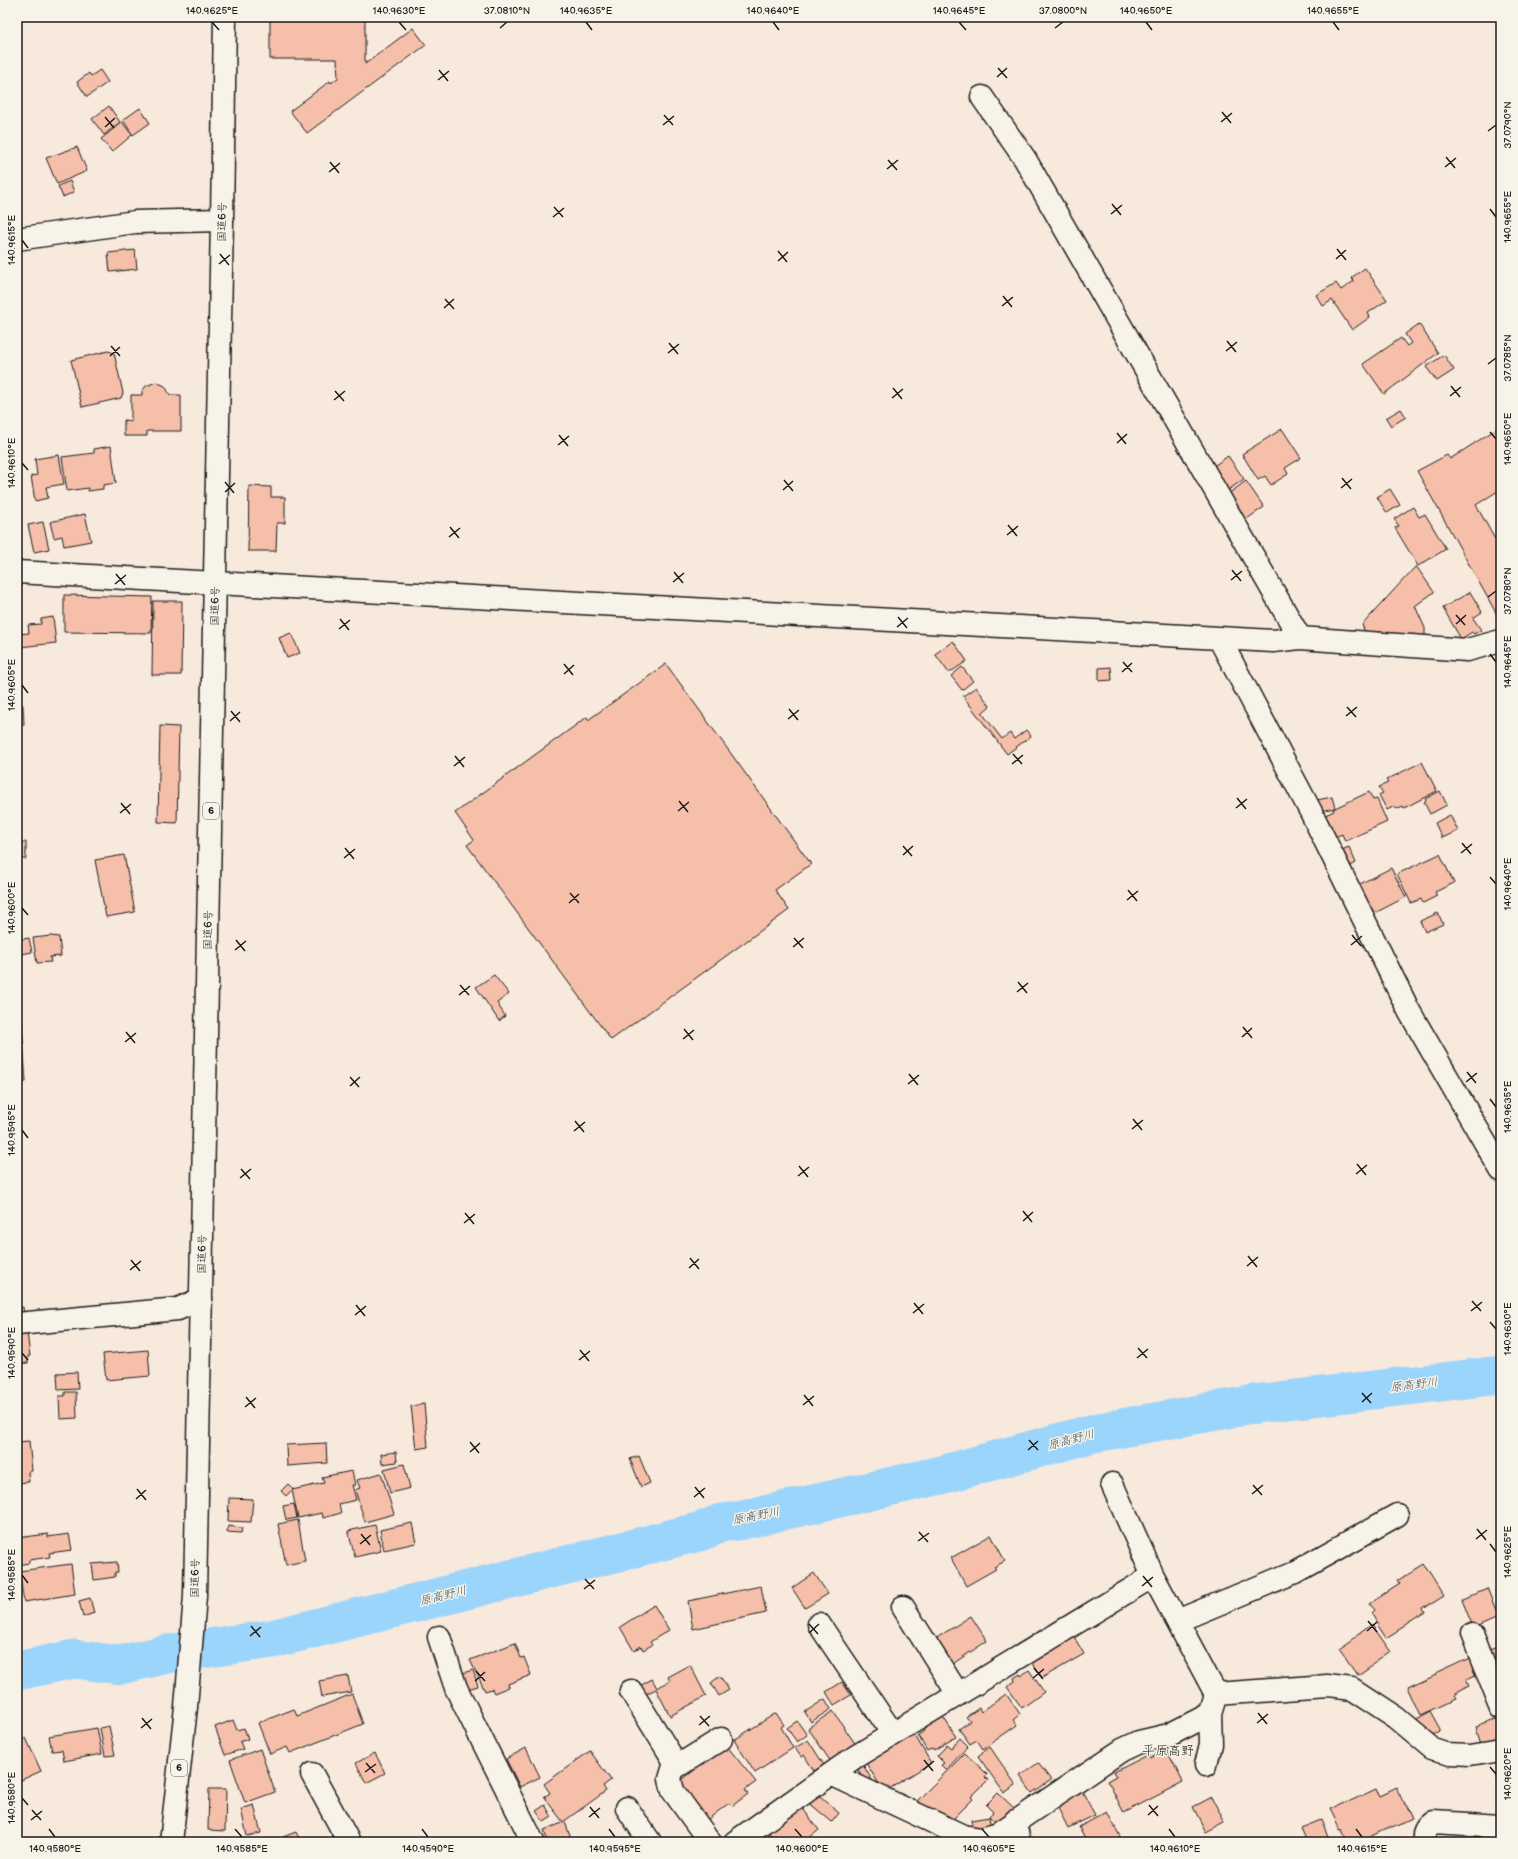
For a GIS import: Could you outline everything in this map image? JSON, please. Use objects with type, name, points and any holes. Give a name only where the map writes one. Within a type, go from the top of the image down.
[{"type":"main road","name":"国道6号","points":[[171,1842],[194,1606],[225,17]]},
{"type":"main road","points":[[982,97],[1025,159],[1300,638]]},
{"type":"main road","points":[[17,239],[134,222],[222,220]]},
{"type":"main road","points":[[17,572],[1273,641],[1300,638],[1468,650],[1501,641]]},
{"type":"main road","points":[[1219,638],[1312,812],[1409,1010],[1501,1170]]},
{"type":"main road","points":[[17,1324],[178,1309],[201,1299]]},
{"type":"main road","points":[[1112,1484],[1153,1576],[1177,1621],[1213,1704],[1211,1744],[1206,1765]]},
{"type":"main road","points":[[1177,1621],[1294,1572],[1397,1515]]},
{"type":"main road","points":[[735,1842],[855,1757],[1153,1576]]},
{"type":"main road","points":[[903,1607],[958,1694]]},
{"type":"main road","points":[[819,1624],[893,1734]]},
{"type":"main road","points":[[1472,1634],[1501,1706]]},
{"type":"main road","points":[[440,1637],[456,1688],[533,1842]]},
{"type":"main road","points":[[831,1774],[963,1836],[981,1839],[1017,1832],[1122,1750],[1139,1742],[1169,1735],[1213,1704],[1328,1686],[1352,1689],[1396,1718],[1433,1749],[1448,1754],[1470,1755],[1501,1750]]},
{"type":"main road","points":[[631,1691],[675,1762],[670,1779],[673,1791],[710,1842]]},
{"type":"main road","points":[[673,1770],[721,1739]]},
{"type":"main road","points":[[312,1774],[349,1842]]},
{"type":"main road","points":[[627,1808],[650,1842]]},
{"type":"main road","points":[[1425,1842],[1424,1832],[1433,1822],[1501,1826]]},
{"type":"building","points":[[270,17],[365,17],[365,64],[413,28],[426,45],[307,133],[290,111],[330,81],[331,83],[338,78],[337,59],[270,59]]},
{"type":"building","points":[[100,70],[108,82],[87,97],[77,82],[89,73],[91,76]]},
{"type":"building","points":[[109,106],[120,122],[104,135],[92,119]]},
{"type":"building","points":[[140,108],[150,123],[133,135],[123,120]]},
{"type":"building","points":[[122,122],[132,135],[112,152],[101,139]]},
{"type":"building","points":[[77,147],[87,171],[57,184],[46,158]]},
{"type":"building","points":[[70,181],[74,192],[63,197],[58,186]]},
{"type":"building","points":[[135,250],[137,269],[110,272],[108,253]]},
{"type":"building","points":[[1365,268],[1387,300],[1368,313],[1370,317],[1352,330],[1332,300],[1323,306],[1316,295],[1336,283],[1341,290],[1354,281],[1351,278]]},
{"type":"building","points":[[1419,324],[1438,353],[1384,394],[1363,364],[1401,338],[1407,346],[1411,343],[1405,334]]},
{"type":"building","points":[[108,351],[114,353],[123,393],[121,398],[82,407],[71,360]]},
{"type":"building","points":[[1444,355],[1454,370],[1437,381],[1426,367]]},
{"type":"building","points":[[156,382],[165,386],[170,395],[181,395],[181,431],[147,431],[147,436],[124,436],[124,420],[131,421],[131,395],[142,395],[142,391],[146,386]]},
{"type":"building","points":[[1401,409],[1406,417],[1391,426],[1386,418]]},
{"type":"building","points":[[1501,426],[1501,489],[1476,505],[1501,550],[1500,620],[1417,471],[1447,455],[1450,459]]},
{"type":"building","points":[[1282,429],[1301,458],[1285,468],[1288,474],[1271,485],[1265,476],[1258,480],[1242,454]]},
{"type":"building","points":[[111,446],[116,483],[103,485],[103,489],[88,491],[88,488],[67,491],[62,457],[94,453],[94,449]]},
{"type":"building","points":[[59,455],[64,484],[46,487],[48,498],[35,501],[31,476],[37,475],[35,459]]},
{"type":"building","points":[[1228,456],[1244,479],[1224,493],[1208,470]]},
{"type":"building","points":[[1246,481],[1264,507],[1241,523],[1224,497]]},
{"type":"building","points":[[249,486],[271,487],[271,497],[285,497],[285,523],[277,523],[276,551],[248,551]]},
{"type":"building","points":[[1390,489],[1400,505],[1387,513],[1377,497]]},
{"type":"building","points":[[1413,507],[1419,517],[1425,514],[1446,549],[1418,566],[1395,528],[1399,526],[1394,519]]},
{"type":"building","points":[[85,514],[91,541],[64,546],[62,536],[54,538],[50,522]]},
{"type":"building","points":[[43,522],[49,549],[34,552],[28,525]]},
{"type":"building","points":[[1416,566],[1434,592],[1415,606],[1425,628],[1425,636],[1381,635],[1381,632],[1365,632],[1362,625]]},
{"type":"building","points":[[1470,592],[1482,612],[1473,618],[1481,630],[1474,634],[1472,632],[1461,639],[1443,608]]},
{"type":"building","points":[[64,595],[152,597],[151,633],[64,632]]},
{"type":"building","points":[[153,601],[182,601],[181,675],[152,675]]},
{"type":"building","points":[[53,617],[56,643],[19,647],[18,634],[29,633],[28,625],[41,624],[41,619]]},
{"type":"building","points":[[291,633],[300,653],[287,658],[279,638]]},
{"type":"building","points":[[953,641],[967,661],[949,673],[935,654]]},
{"type":"building","points":[[666,664],[811,864],[775,890],[789,910],[611,1040],[467,845],[474,840],[455,813],[587,717],[588,720]]},
{"type":"building","points":[[962,667],[973,681],[962,690],[951,676]]},
{"type":"building","points":[[1111,667],[1112,680],[1099,681],[1099,668]]},
{"type":"building","points":[[976,687],[990,706],[982,713],[1002,739],[1010,733],[1014,739],[1026,730],[1031,736],[1007,754],[963,696]]},
{"type":"building","points":[[17,705],[23,705],[24,725],[17,726]]},
{"type":"building","points":[[160,726],[179,727],[177,823],[158,822]]},
{"type":"building","points":[[1422,762],[1437,791],[1404,808],[1403,806],[1396,809],[1395,806],[1387,810],[1379,795],[1383,793],[1379,787],[1388,783],[1386,780]]},
{"type":"building","points":[[1440,791],[1447,805],[1430,814],[1424,802],[1426,801],[1425,799]]},
{"type":"building","points":[[1369,792],[1373,800],[1377,799],[1387,822],[1345,841],[1342,834],[1331,839],[1321,817],[1334,811],[1333,809]]},
{"type":"building","points":[[1332,797],[1335,808],[1315,812],[1312,801]]},
{"type":"building","points":[[1450,815],[1458,831],[1442,838],[1435,823]]},
{"type":"building","points":[[17,842],[26,842],[26,859],[17,859]]},
{"type":"building","points":[[1349,847],[1356,863],[1345,869],[1337,852]]},
{"type":"building","points":[[1440,854],[1454,883],[1435,892],[1437,896],[1423,903],[1421,899],[1411,903],[1397,874]]},
{"type":"building","points":[[124,855],[135,912],[106,917],[95,860]]},
{"type":"building","points":[[1391,868],[1406,897],[1371,915],[1356,886]]},
{"type":"building","points":[[1438,913],[1443,924],[1425,932],[1420,921]]},
{"type":"building","points":[[51,936],[59,937],[61,956],[50,957],[51,962],[37,963],[33,938]]},
{"type":"building","points":[[29,938],[32,952],[17,955],[17,940]]},
{"type":"building","points":[[494,975],[509,994],[497,1003],[505,1016],[499,1021],[476,987]]},
{"type":"building","points":[[18,998],[19,1015],[17,1015]]},
{"type":"building","points":[[17,1024],[22,1024],[26,1082],[17,1083]]},
{"type":"building","points":[[23,1307],[24,1316],[17,1316],[17,1308]]},
{"type":"building","points":[[27,1332],[30,1356],[28,1356],[28,1363],[17,1364],[17,1333]]},
{"type":"building","points":[[148,1350],[150,1376],[106,1380],[103,1354]]},
{"type":"building","points":[[77,1372],[78,1389],[58,1390],[57,1373]]},
{"type":"building","points":[[65,1392],[76,1392],[77,1418],[60,1419],[59,1396],[65,1396]]},
{"type":"building","points":[[424,1404],[428,1447],[416,1449],[411,1406]]},
{"type":"building","points":[[29,1441],[32,1471],[28,1472],[29,1482],[17,1483],[17,1442]]},
{"type":"building","points":[[326,1443],[327,1463],[287,1466],[286,1445]]},
{"type":"building","points":[[396,1452],[397,1462],[382,1464],[381,1454]]},
{"type":"building","points":[[639,1456],[650,1483],[641,1487],[630,1459]]},
{"type":"building","points":[[404,1464],[410,1488],[390,1493],[384,1469]]},
{"type":"building","points":[[352,1471],[355,1485],[352,1485],[356,1500],[339,1504],[341,1513],[323,1518],[322,1513],[298,1518],[292,1490],[324,1483],[322,1477]]},
{"type":"building","points":[[381,1473],[394,1514],[365,1522],[355,1490],[360,1488],[357,1480]]},
{"type":"building","points":[[288,1484],[293,1489],[286,1496],[281,1491]]},
{"type":"building","points":[[229,1498],[253,1499],[251,1522],[228,1521]]},
{"type":"building","points":[[294,1504],[297,1518],[286,1520],[283,1506]]},
{"type":"building","points":[[298,1520],[305,1561],[286,1565],[278,1524]]},
{"type":"building","points":[[412,1523],[416,1543],[384,1550],[380,1530]]},
{"type":"building","points":[[375,1525],[381,1551],[355,1557],[348,1531]]},
{"type":"building","points":[[228,1526],[242,1528],[241,1533],[227,1532]]},
{"type":"building","points":[[48,1534],[48,1537],[69,1534],[72,1550],[49,1553],[50,1557],[29,1560],[29,1563],[17,1565],[17,1538]]},
{"type":"building","points":[[991,1535],[1005,1561],[994,1567],[996,1569],[966,1586],[951,1558]]},
{"type":"building","points":[[117,1562],[118,1572],[115,1572],[115,1577],[94,1580],[92,1564]]},
{"type":"building","points":[[71,1564],[75,1594],[24,1602],[19,1571]]},
{"type":"building","points":[[1424,1564],[1444,1596],[1423,1609],[1425,1613],[1386,1638],[1370,1613],[1373,1610],[1368,1604],[1399,1584],[1397,1581]]},
{"type":"building","points":[[814,1573],[828,1594],[805,1608],[792,1588]]},
{"type":"building","points":[[761,1586],[766,1613],[693,1629],[688,1601]]},
{"type":"building","points":[[1487,1588],[1498,1615],[1473,1626],[1462,1599]]},
{"type":"building","points":[[1501,1588],[1501,1605],[1495,1590]]},
{"type":"building","points":[[90,1598],[94,1613],[83,1617],[79,1601]]},
{"type":"building","points":[[654,1605],[669,1630],[650,1642],[652,1645],[643,1650],[641,1646],[634,1651],[620,1627]]},
{"type":"building","points":[[971,1616],[987,1641],[951,1665],[935,1639]]},
{"type":"building","points":[[1372,1625],[1391,1652],[1358,1675],[1339,1648]]},
{"type":"building","points":[[1074,1637],[1084,1654],[1042,1678],[1033,1663]]},
{"type":"building","points":[[515,1643],[521,1658],[524,1657],[531,1675],[508,1684],[509,1687],[494,1693],[492,1689],[485,1691],[470,1660]]},
{"type":"building","points":[[1501,1646],[1501,1688],[1487,1651]]},
{"type":"building","points":[[1474,1656],[1482,1673],[1467,1680],[1470,1687],[1453,1696],[1455,1699],[1420,1715],[1407,1687]]},
{"type":"building","points":[[690,1665],[706,1696],[670,1716],[656,1689],[642,1696],[638,1687],[652,1679],[657,1688],[670,1681],[668,1677]]},
{"type":"building","points":[[473,1670],[478,1686],[468,1689],[463,1673]]},
{"type":"building","points":[[1029,1670],[1044,1692],[1022,1708],[1007,1687],[1015,1681],[1014,1678],[1020,1674],[1021,1676]]},
{"type":"building","points":[[348,1676],[351,1692],[322,1697],[319,1681]]},
{"type":"building","points":[[720,1676],[729,1690],[719,1696],[711,1683]]},
{"type":"building","points":[[842,1682],[851,1695],[834,1705],[826,1692]]},
{"type":"building","points":[[352,1694],[363,1724],[290,1753],[287,1747],[270,1754],[258,1723],[294,1709],[297,1716]]},
{"type":"building","points":[[1006,1694],[1020,1714],[1013,1720],[1017,1725],[983,1749],[977,1740],[970,1744],[959,1729],[970,1721],[966,1717],[979,1708],[981,1712]]},
{"type":"building","points":[[825,1699],[831,1709],[811,1722],[805,1712]]},
{"type":"building","points":[[833,1711],[856,1745],[831,1762],[808,1728]]},
{"type":"building","points":[[1430,1711],[1441,1731],[1427,1739],[1414,1720]]},
{"type":"building","points":[[776,1713],[784,1725],[781,1727],[793,1748],[755,1773],[734,1740]]},
{"type":"building","points":[[942,1715],[956,1737],[934,1750],[933,1748],[927,1751],[918,1735],[924,1731],[922,1727]]},
{"type":"building","points":[[1499,1718],[1501,1743],[1483,1749],[1476,1726]]},
{"type":"building","points":[[233,1720],[237,1730],[244,1728],[248,1739],[240,1742],[243,1749],[225,1755],[215,1727]]},
{"type":"building","points":[[797,1721],[807,1735],[797,1742],[787,1728]]},
{"type":"building","points":[[109,1726],[115,1755],[105,1756],[100,1728]]},
{"type":"building","points":[[97,1728],[102,1754],[64,1761],[62,1750],[52,1751],[49,1736]]},
{"type":"building","points":[[914,1734],[931,1763],[884,1792],[866,1763]]},
{"type":"building","points":[[26,1738],[41,1771],[17,1782],[17,1743]]},
{"type":"building","points":[[960,1738],[968,1746],[946,1770],[941,1765],[944,1763],[937,1756],[947,1745],[951,1748]]},
{"type":"building","points":[[808,1740],[824,1765],[814,1771],[804,1755],[801,1757],[795,1748]]},
{"type":"building","points":[[726,1745],[756,1782],[745,1790],[748,1794],[732,1806],[729,1803],[707,1820],[678,1783]]},
{"type":"building","points":[[990,1747],[1016,1785],[1004,1793],[978,1756]]},
{"type":"building","points":[[526,1748],[540,1777],[520,1787],[506,1759]]},
{"type":"building","points":[[260,1749],[275,1792],[245,1803],[230,1760]]},
{"type":"building","points":[[1166,1749],[1183,1782],[1124,1813],[1108,1781],[1117,1776],[1114,1772],[1148,1755],[1150,1758]]},
{"type":"building","points":[[590,1751],[611,1780],[603,1786],[606,1791],[563,1822],[544,1797],[550,1793],[544,1784]]},
{"type":"building","points":[[375,1753],[385,1773],[366,1783],[356,1763]]},
{"type":"building","points":[[965,1753],[987,1774],[985,1777],[988,1780],[971,1797],[973,1799],[950,1822],[932,1815],[917,1801]]},
{"type":"building","points":[[1038,1763],[1051,1780],[1032,1793],[1020,1776]]},
{"type":"building","points":[[863,1765],[872,1780],[866,1783],[857,1768]]},
{"type":"building","points":[[1498,1774],[1501,1774],[1501,1798]]},
{"type":"building","points":[[1376,1788],[1380,1797],[1397,1789],[1411,1819],[1363,1842],[1347,1842],[1329,1810]]},
{"type":"building","points":[[209,1789],[226,1789],[225,1831],[208,1830]]},
{"type":"building","points":[[1082,1791],[1095,1815],[1068,1828],[1056,1804]]},
{"type":"building","points":[[815,1793],[839,1813],[832,1822],[808,1802]]},
{"type":"building","points":[[998,1793],[1015,1809],[997,1824],[989,1816],[993,1812],[986,1805]]},
{"type":"building","points":[[1212,1797],[1225,1822],[1206,1832],[1193,1807]]},
{"type":"building","points":[[254,1805],[261,1833],[247,1836],[241,1809]]},
{"type":"building","points":[[545,1805],[552,1817],[544,1822],[536,1811]]},
{"type":"building","points":[[800,1805],[819,1830],[804,1842],[776,1842],[767,1830]]},
{"type":"building","points":[[1107,1812],[1123,1842],[1087,1842],[1079,1827]]},
{"type":"building","points":[[989,1817],[991,1830],[974,1833],[971,1820]]},
{"type":"building","points":[[1321,1820],[1330,1842],[1307,1842],[1301,1828]]},
{"type":"building","points":[[565,1822],[572,1842],[548,1842],[544,1830]]},
{"type":"building","points":[[765,1830],[774,1842],[749,1842]]},
{"type":"building","points":[[296,1832],[301,1842],[285,1842],[283,1837]]},
{"type":"waterway","name":"原高野川","points":[[17,1671],[74,1659],[120,1665],[167,1654],[272,1639],[702,1531],[721,1523],[738,1521],[941,1475],[1094,1433],[1261,1403],[1501,1375]]},
{"type":"district","name":"平原高野","points":[[1168,1751]]}]
